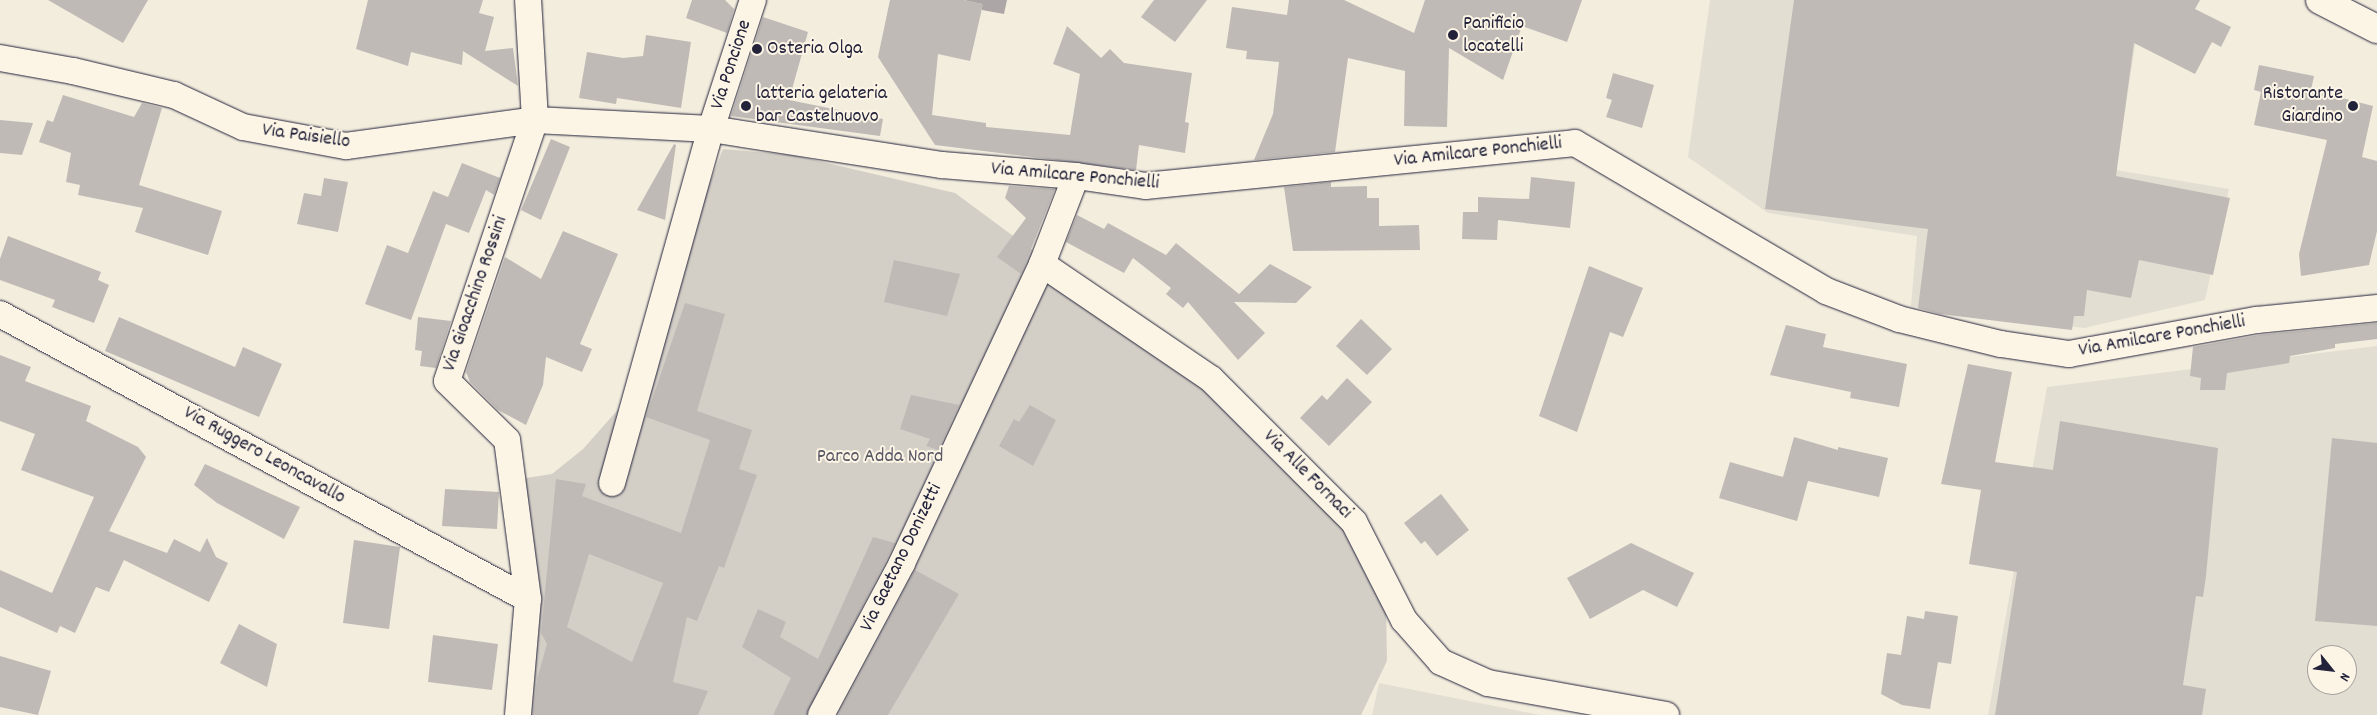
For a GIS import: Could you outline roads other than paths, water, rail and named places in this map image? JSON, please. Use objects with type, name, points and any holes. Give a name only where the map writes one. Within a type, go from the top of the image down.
[{"type":"main road","points":[[2320,0],[2377,29]]},
{"type":"street","points":[[528,0],[535,120]]},
{"type":"street","name":"Via Poncione","points":[[612,483],[712,129],[753,0]]},
{"type":"street","name":"Via Paisiello","points":[[0,58],[73,71],[174,95],[243,127],[346,146],[535,120],[712,129]]},
{"type":"street","name":"Via Gioacchino Rossini","points":[[518,715],[528,599],[507,440],[447,381],[535,120]]},
{"type":"street","name":"Via Amilcare Ponchielli","points":[[712,129],[942,165],[1076,176],[1145,186],[1575,143],[1826,291],[1899,319],[2001,344],[2069,354],[2257,320],[2377,308]]},
{"type":"street","points":[[1042,264],[1076,176]]},
{"type":"street","name":"Via Gaetano Donizetti","points":[[821,715],[902,563],[1042,264]]},
{"type":"street","name":"Via Alle Fornaci","points":[[1042,264],[1217,386],[1354,522],[1404,620],[1441,662],[1488,683],[1666,715]]},
{"type":"street","name":"Via Ruggero Leoncavallo","points":[[0,314],[528,599]]},
{"type":"place","name":"Panificio locatelli","points":[[1453,35]]},
{"type":"place","name":"Osteria Olga","points":[[757,49]]},
{"type":"place","name":"latteria gelateria bar Castelnuovo","points":[[746,106]]},
{"type":"place","name":"Ristorante Giardino","points":[[2353,106]]},
{"type":"park label","name":"Parco Adda Nord","points":[[880,457]]}]
